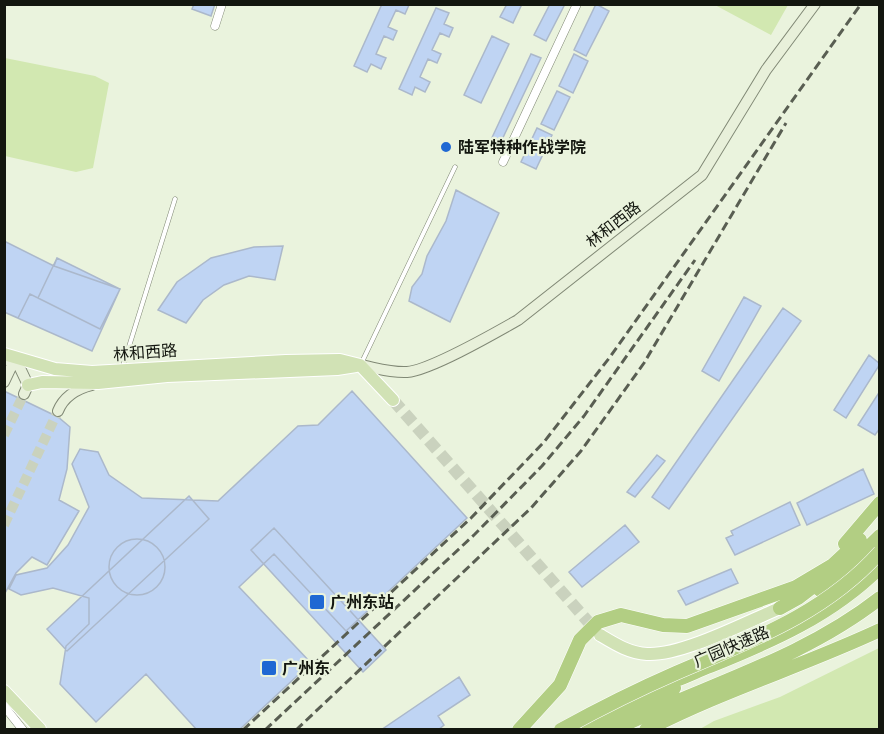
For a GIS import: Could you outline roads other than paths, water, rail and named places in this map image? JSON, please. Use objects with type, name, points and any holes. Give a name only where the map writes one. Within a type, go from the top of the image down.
[{"type":"highway","points":[[687,626],[815,568],[846,542],[879,503]]},
{"type":"highway","points":[[780,608],[814,588],[860,540],[879,516]]},
{"type":"highway","points":[[780,608],[813,595],[844,571],[879,538]]},
{"type":"highway","points":[[814,618],[879,538]]},
{"type":"highway","points":[[519,729],[560,685],[580,640],[598,622],[621,615],[663,625],[687,626],[796,587],[833,565],[860,540]]},
{"type":"highway","name":"广园快速路","points":[[561,729],[635,691],[761,637],[823,603],[879,552]]},
{"type":"highway","points":[[552,729],[628,689],[676,680],[757,647],[814,618],[853,592],[879,567]]},
{"type":"highway","name":"广园快速路","points":[[588,729],[658,695],[806,631],[843,609],[879,580]]},
{"type":"highway","points":[[613,729],[799,649],[848,622],[879,598]]},
{"type":"highway","points":[[646,729],[699,705],[821,657],[879,630]]},
{"type":"highway","points":[[618,729],[632,720]]},
{"type":"main road","name":"林和西路","points":[[7,359],[78,371],[340,360],[407,372],[486,338],[518,320],[702,174],[766,70],[815,4]]},
{"type":"main road","points":[[4,382],[7,359]]},
{"type":"main road","points":[[7,359],[25,373],[26,389]]},
{"type":"main road","name":"林和西路","points":[[26,389],[62,383],[98,383],[159,376],[337,369],[360,365]]},
{"type":"main road","points":[[360,365],[393,400]]},
{"type":"main road","points":[[42,366],[62,383],[65,389],[60,407],[80,388],[98,383]]},
{"type":"main road","points":[[600,635],[631,651],[659,654],[689,645],[780,608]]},
{"type":"main road","points":[[4,691],[40,729]]},
{"type":"street","points":[[215,26],[222,4]]},
{"type":"street","points":[[503,162],[577,4]]},
{"type":"street","points":[[4,706],[23,729]]},
{"type":"lane","points":[[360,365],[455,167]]},
{"type":"lane","points":[[121,370],[175,199]]},
{"type":"tunnel","points":[[4,435],[24,394]]},
{"type":"tunnel","points":[[393,400],[599,634]]},
{"type":"tunnel","points":[[4,525],[58,411]]},
{"type":"railway","points":[[243,730],[471,518],[544,442],[610,357],[861,4]]},
{"type":"railway","points":[[296,730],[531,508],[581,451],[644,363],[786,123]]},
{"type":"railway","points":[[265,730],[475,534],[542,466],[584,416],[695,260]]},
{"type":"place","name":"陆军特种作战学院","points":[[446,147]]},
{"type":"place","name":"广州东站","points":[[317,602]]},
{"type":"place","name":"广州东","points":[[269,668]]}]
